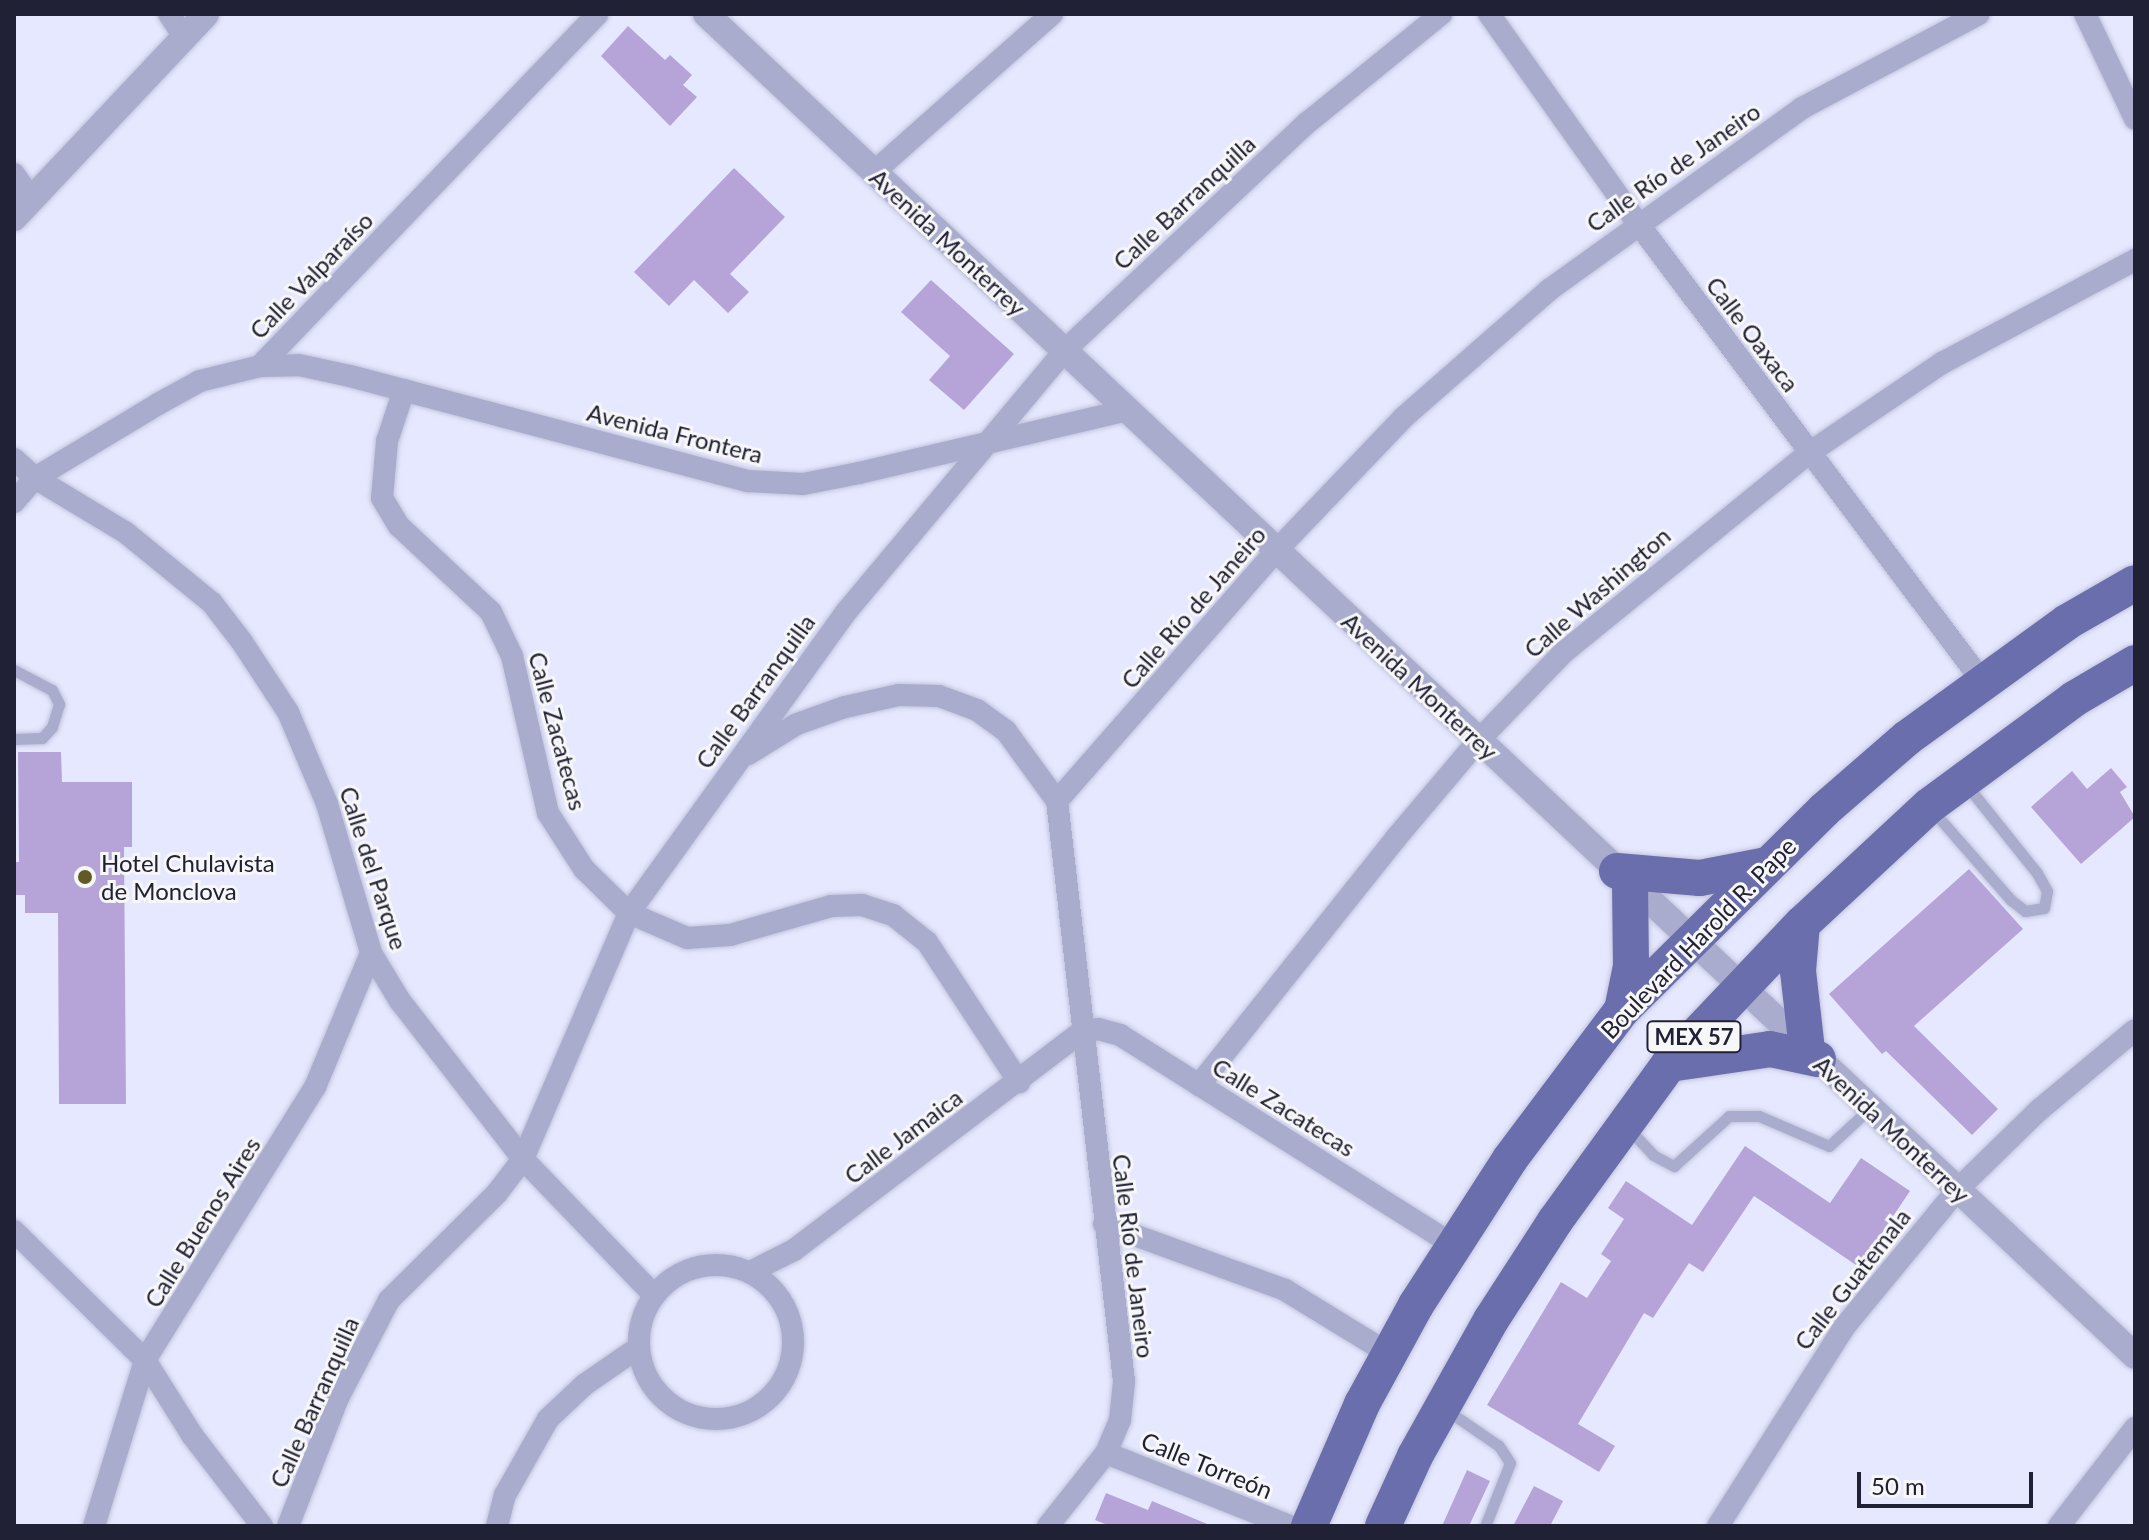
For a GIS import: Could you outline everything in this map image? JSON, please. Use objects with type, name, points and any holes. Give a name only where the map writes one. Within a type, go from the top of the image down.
[{"type":"highway","name":"Boulevard Harold R. Pape","points":[[1309,1526],[1388,1353],[1510,1159],[1622,1010],[1766,865],[1907,738],[1982,681],[2135,583]]},
{"type":"highway","name":"MEX 57","points":[[1383,1526],[1441,1406],[1539,1245],[1623,1123],[1669,1064],[1802,924],[1929,806],[1962,779],[2135,663]]},
{"type":"highway","points":[[1622,1010],[1631,966],[1623,878],[1700,878],[1766,865]]},
{"type":"highway","points":[[1669,1064],[1770,1049],[1812,1054],[1799,993],[1802,924]]},
{"type":"street","points":[[169,14],[184,37]]},
{"type":"street","points":[[23,209],[206,14]]},
{"type":"street","name":"Calle Valparaíso","points":[[14,502],[35,478],[200,381],[260,366],[597,14]]},
{"type":"street","name":"Avenida Monterrey","points":[[706,14],[2135,1356]]},
{"type":"street","points":[[874,172],[1052,14]]},
{"type":"street","name":"Calle Barranquilla","points":[[288,1526],[338,1398],[389,1300],[497,1193],[523,1159],[629,913],[846,612],[1064,351],[1307,123],[1441,14]]},
{"type":"street","name":"Calle Oaxaca","points":[[1489,14],[1637,222],[1982,681]]},
{"type":"street","name":"Calle Río de Janeiro","points":[[1048,1526],[1106,1453],[1120,1420],[1124,1381],[1080,1033],[1057,801],[1276,551],[1404,417],[1549,290],[1637,222],[1802,108],[1979,14]]},
{"type":"street","points":[[2085,14],[2135,119]]},
{"type":"street","points":[[14,174],[23,209]]},
{"type":"street","name":"Calle Washington","points":[[1199,1085],[1333,912],[1478,741],[1585,633],[1809,453],[1942,363],[2135,260]]},
{"type":"street","name":"Avenida Frontera","points":[[260,366],[299,365],[748,481],[803,484],[1127,410]]},
{"type":"street","name":"Calle Zacatecas","points":[[404,390],[387,441],[382,498],[399,526],[491,612],[512,656],[548,813],[584,869],[629,913],[687,938],[730,935],[831,906],[862,905],[893,915],[927,942],[1019,1082]]},
{"type":"street","name":"Calle del Parque","points":[[14,459],[35,478],[125,532],[212,603],[242,642],[288,712],[327,804],[371,953],[423,1035],[523,1159],[654,1295]]},
{"type":"street","points":[[736,761],[797,724],[845,707],[899,695],[939,696],[977,710],[1006,731],[1057,801]]},
{"type":"street","name":"Calle Buenos Aires","points":[[94,1526],[145,1360],[315,1087],[371,953]]},
{"type":"street","name":"Calle Zacatecas","points":[[1080,1033],[1098,1029],[1120,1035],[1454,1245]]},
{"type":"street","name":"Calle Guatemala","points":[[1718,1526],[1845,1326],[1957,1190],[2038,1111],[2135,1030]]},
{"type":"street","name":"Calle Jamaica","points":[[750,1272],[794,1250],[1080,1033]]},
{"type":"street","points":[[1104,1224],[1285,1290],[1388,1353]]},
{"type":"street","points":[[14,1231],[145,1360],[192,1435],[262,1526]]},
{"type":"street","points":[[725,1265],[750,1272],[771,1287],[794,1331],[785,1379],[759,1406],[724,1419],[676,1409],[657,1392],[639,1347],[639,1328],[654,1295],[673,1277],[698,1266],[725,1265]]},
{"type":"street","points":[[497,1526],[505,1495],[548,1419],[584,1385],[639,1347]]},
{"type":"street","points":[[2059,1526],[2135,1428]]},
{"type":"street","name":"Calle Torreón","points":[[1106,1453],[1289,1526]]},
{"type":"lane","points":[[14,670],[52,690],[59,704],[52,727],[42,738],[30,742],[14,739]]},
{"type":"lane","points":[[1929,806],[2011,900],[2025,911],[2044,908],[2047,891],[2037,873],[1962,779]]},
{"type":"lane","points":[[1623,1123],[1653,1155],[1674,1166],[1729,1116],[1759,1116],[1829,1146],[1870,1108]]},
{"type":"lane","points":[[1441,1406],[1499,1446],[1510,1463],[1485,1526]]},
{"type":"building","points":[[628,26],[665,60],[670,55],[692,75],[683,85],[697,97],[670,126],[601,56]]},
{"type":"building","points":[[734,168],[785,217],[730,274],[749,292],[728,313],[694,280],[669,306],[634,272]]},
{"type":"building","points":[[931,280],[1014,354],[964,410],[929,380],[950,356],[901,312]]},
{"type":"building","points":[[18,752],[61,752],[62,782],[132,782],[132,847],[124,847],[126,1104],[59,1104],[58,913],[25,913],[25,895],[14,895],[14,862],[19,862]]},
{"type":"building","points":[[2111,768],[2127,787],[2120,792],[2135,817],[2081,864],[2031,807],[2072,771],[2087,789]]},
{"type":"building","points":[[1969,869],[2023,929],[1914,1026],[1998,1109],[1972,1135],[1886,1051],[1882,1054],[1829,994]]},
{"type":"building","points":[[1745,1146],[1830,1203],[1861,1158],[1910,1191],[1859,1267],[1754,1196],[1703,1272],[1689,1263],[1653,1318],[1644,1313],[1578,1424],[1615,1446],[1599,1472],[1487,1405],[1561,1282],[1587,1298],[1611,1261],[1601,1254],[1624,1219],[1608,1208],[1626,1181],[1692,1225]]},
{"type":"building","points":[[1467,1470],[1490,1481],[1469,1526],[1442,1526]]},
{"type":"building","points":[[1534,1486],[1563,1501],[1550,1526],[1513,1526]]},
{"type":"building","points":[[1106,1493],[1148,1510],[1152,1501],[1212,1526],[1110,1526],[1095,1520]]},
{"type":"place","name":"Hotel Chulavista de Monclova","points":[[85,877]]}]
